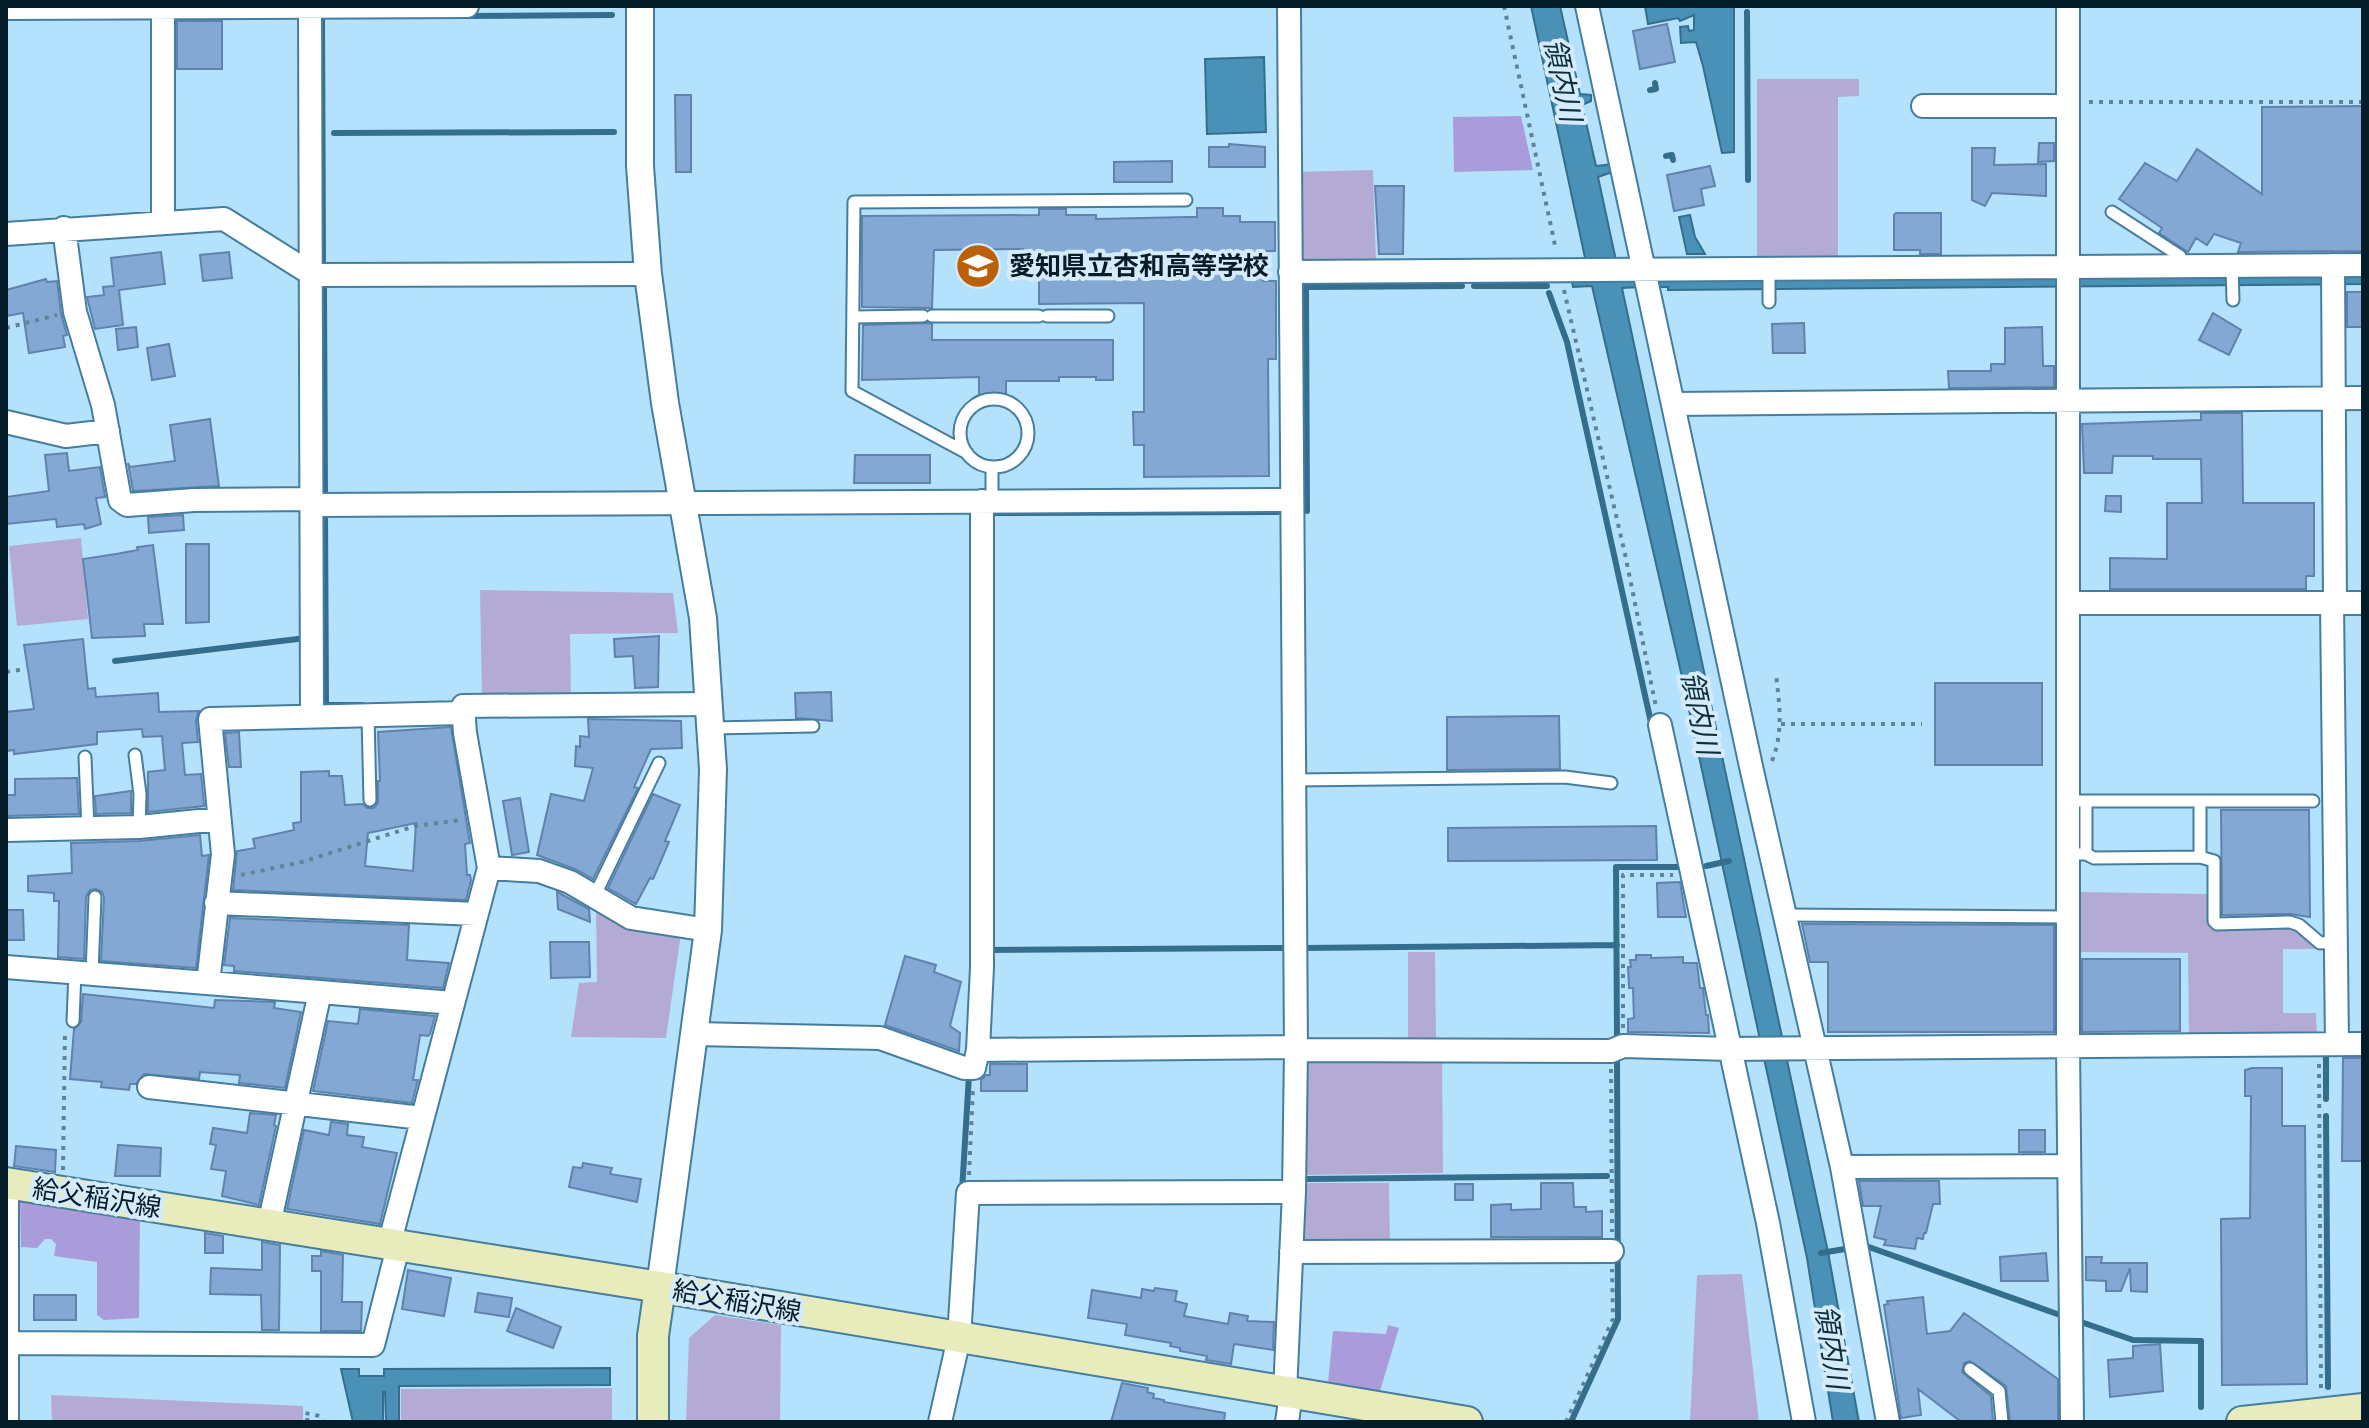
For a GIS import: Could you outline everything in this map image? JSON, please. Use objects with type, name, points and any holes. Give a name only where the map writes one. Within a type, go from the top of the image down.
[{"type":"main road","name":"給父稲沢線","points":[[7,1184],[660,1287],[959,1338],[1288,1403],[1467,1422]]},
{"type":"main road","points":[[653,1422],[653,1336],[660,1287]]},
{"type":"main road","points":[[2242,1422],[2363,1409]]},
{"type":"street","points":[[6,8],[467,6]]},
{"type":"street","points":[[640,6],[640,166],[648,274],[665,403],[703,618],[711,716],[713,820],[708,930],[660,1287]]},
{"type":"street","points":[[1288,1403],[1296,1049],[1289,6]]},
{"type":"street","points":[[1587,6],[1812,1048],[1842,1167],[1888,1422]]},
{"type":"street","points":[[2068,6],[2068,603],[2077,801],[2077,854],[2068,917],[2072,1422]]},
{"type":"street","points":[[310,7],[312,716]]},
{"type":"street","points":[[163,8],[163,222]]},
{"type":"street","points":[[1923,106],[2068,104]]},
{"type":"street","points":[[6,234],[224,219],[313,275],[648,274]]},
{"type":"street","points":[[64,228],[75,312],[103,405],[120,500],[127,505],[194,500],[1291,500]]},
{"type":"street","points":[[1290,272],[1644,269],[1769,284],[2067,276],[2180,266],[2232,275],[2333,275],[2363,265]]},
{"type":"street","points":[[2328,1044],[2336,942],[2333,275]]},
{"type":"street","points":[[1674,404],[2363,398]]},
{"type":"street","points":[[6,422],[66,436],[108,431]]},
{"type":"street","points":[[976,1059],[982,967],[987,501]]},
{"type":"street","points":[[2068,603],[2363,603]]},
{"type":"street","points":[[6,1343],[373,1345],[422,1118],[489,868],[463,706],[711,716]]},
{"type":"street","points":[[208,983],[223,854],[210,719],[463,713]]},
{"type":"street","points":[[1660,725],[1768,1223],[1804,1422]]},
{"type":"street","points":[[6,830],[139,827],[219,819]]},
{"type":"street","points":[[489,868],[539,871],[570,882],[631,918],[708,930]]},
{"type":"street","points":[[216,903],[476,914]]},
{"type":"street","points":[[6,967],[453,1003]]},
{"type":"street","points":[[269,1225],[320,992]]},
{"type":"street","points":[[694,1034],[880,1038],[964,1068],[976,1059],[1296,1049],[1611,1051],[1623,1046],[1732,1049],[2363,1044]]},
{"type":"street","points":[[149,1087],[422,1118]]},
{"type":"street","points":[[1842,1167],[2069,1166]]},
{"type":"street","points":[[7,1184],[7,1422]]},
{"type":"street","points":[[940,1422],[959,1338],[968,1193],[1294,1192]]},
{"type":"street","points":[[1291,1252],[1612,1251]]},
{"type":"lane","points":[[967,453],[960,436],[965,417],[971,409],[987,400],[997,399],[1015,406],[1026,421],[1028,441],[1011,463],[992,467],[974,460],[967,453],[852,391],[854,202],[1186,200]]},
{"type":"lane","points":[[2112,212],[2180,256],[2180,266]]},
{"type":"lane","points":[[2232,275],[2233,300]]},
{"type":"lane","points":[[853,317],[1108,316]]},
{"type":"lane","points":[[987,501],[992,467]]},
{"type":"lane","points":[[368,715],[370,800]]},
{"type":"lane","points":[[711,716],[813,726]]},
{"type":"lane","points":[[135,755],[140,794],[139,827]]},
{"type":"lane","points":[[85,757],[88,829]]},
{"type":"lane","points":[[594,897],[659,763]]},
{"type":"lane","points":[[1293,780],[1565,777],[1611,783]]},
{"type":"lane","points":[[2077,801],[2313,801]]},
{"type":"lane","points":[[2200,801],[2200,857]]},
{"type":"lane","points":[[2077,854],[2094,858],[2200,857],[2214,861],[2214,921],[2217,924],[2290,922],[2299,925],[2320,943],[2336,942]]},
{"type":"lane","points":[[73,1021],[95,897]]},
{"type":"lane","points":[[1784,915],[2068,917]]},
{"type":"lane","points":[[1970,1369],[1999,1391],[2002,1422]]},
{"type":"path","points":[[1504,6],[1660,725]]},
{"type":"path","points":[[2068,104],[2363,102]]},
{"type":"path","points":[[6,328],[75,312]]},
{"type":"path","points":[[6,672],[25,669]]},
{"type":"path","points":[[1752,771],[1772,762],[1779,745],[1781,724],[1776,673]]},
{"type":"path","points":[[1781,724],[1922,724]]},
{"type":"path","points":[[219,878],[302,862],[415,826],[480,818]]},
{"type":"path","points":[[1623,1046],[1623,875],[1691,875]]},
{"type":"path","points":[[63,1192],[66,1025],[73,1021]]},
{"type":"path","points":[[2321,1414],[2328,1044]]},
{"type":"path","points":[[968,1193],[976,1059]]},
{"type":"path","points":[[308,1422],[305,1413],[320,1416],[324,1422]]},
{"type":"shaded area","points":[[1757,79],[1859,79],[1859,96],[1838,97],[1838,258],[1757,258]]},
{"type":"shaded area","points":[[1521,116],[1533,170],[1454,172],[1453,117]]},
{"type":"shaded area","points":[[1373,170],[1376,263],[1308,265],[1298,258],[1296,172]]},
{"type":"shaded area","points":[[81,538],[88,619],[17,626],[9,546]]},
{"type":"shaded area","points":[[480,590],[673,593],[678,633],[570,634],[571,698],[482,699]]},
{"type":"shaded area","points":[[2076,892],[2209,894],[2209,923],[2214,928],[2296,928],[2316,949],[2283,949],[2283,1013],[2316,1013],[2317,1039],[2189,1040],[2188,953],[2076,952]]},
{"type":"shaded area","points":[[596,906],[681,933],[666,1038],[571,1037],[579,983],[597,982]]},
{"type":"shaded area","points":[[1408,952],[1435,952],[1436,1040],[1408,1040]]},
{"type":"shaded area","points":[[1442,1057],[1443,1173],[1302,1175],[1302,1058]]},
{"type":"shaded area","points":[[1304,1183],[1389,1183],[1390,1248],[1301,1245]]},
{"type":"shaded area","points":[[20,1198],[140,1215],[139,1318],[104,1320],[97,1315],[97,1262],[54,1256],[56,1244],[51,1239],[45,1239],[37,1248],[21,1247]]},
{"type":"shaded area","points":[[1742,1274],[1759,1422],[1690,1422],[1697,1275]]},
{"type":"shaded area","points":[[715,1315],[781,1325],[780,1422],[686,1422],[689,1338]]},
{"type":"shaded area","points":[[1388,1325],[1399,1328],[1380,1391],[1328,1383],[1333,1331],[1386,1334]]},
{"type":"shaded area","points":[[612,1388],[612,1422],[401,1422],[401,1389]]},
{"type":"shaded area","points":[[51,1395],[303,1406],[303,1422],[52,1422]]},
{"type":"water","name":"領内川","points":[[1531,6],[1560,6],[1580,94],[1591,95],[1591,101],[1582,105],[1596,166],[1613,164],[1615,171],[1598,177],[1617,265],[1641,281],[1640,287],[1622,288],[1828,1252],[1859,1422],[1833,1422],[1807,1258],[1680,668],[1592,286],[1573,287],[1572,282],[1590,281]]},
{"type":"water","points":[[1645,6],[1734,6],[1734,152],[1722,153],[1696,42],[1681,43],[1680,27],[1688,26],[1689,31],[1694,30],[1694,15],[1680,21],[1678,18],[1648,24]]},
{"type":"water","points":[[1264,57],[1266,132],[1207,134],[1205,59]]},
{"type":"water","points":[[1690,215],[1695,237],[1705,254],[1687,254],[1679,217]]},
{"type":"water","points":[[2363,276],[2363,284],[1668,290],[1668,287],[1659,287],[1659,280]]},
{"type":"water","points":[[610,1368],[610,1385],[399,1386],[399,1422],[386,1422],[383,1392],[383,1422],[353,1422],[341,1369],[359,1369],[359,1376],[384,1376],[384,1369]]},
{"type":"building","points":[[177,21],[222,21],[222,69],[177,69]]},
{"type":"building","points":[[1667,24],[1675,62],[1640,69],[1633,31]]},
{"type":"building","points":[[675,95],[691,95],[691,172],[676,172]]},
{"type":"building","points":[[2363,106],[2363,251],[2238,252],[2241,243],[2214,234],[2207,245],[2196,238],[2188,252],[2159,233],[2162,228],[2119,199],[2145,163],[2177,181],[2197,149],[2262,194],[2262,107]]},
{"type":"building","points":[[2039,143],[2054,143],[2054,161],[2038,162]]},
{"type":"building","points":[[1229,144],[1265,147],[1265,167],[1209,167],[1209,147],[1229,147]]},
{"type":"building","points":[[1972,148],[1995,148],[1994,165],[2046,164],[2046,196],[1992,193],[1985,206],[1972,200]]},
{"type":"building","points":[[1172,161],[1172,182],[1114,182],[1114,162]]},
{"type":"building","points":[[1710,166],[1715,186],[1701,189],[1704,205],[1674,211],[1667,175]]},
{"type":"building","points":[[1375,186],[1404,186],[1403,254],[1379,254]]},
{"type":"building","points":[[1197,208],[1223,208],[1223,216],[1240,216],[1240,222],[1275,222],[1275,251],[1262,251],[1263,281],[1276,281],[1276,359],[1268,359],[1269,476],[1144,477],[1144,445],[1134,445],[1133,412],[1144,412],[1144,303],[1039,304],[1039,270],[1023,270],[1023,249],[934,250],[932,308],[862,307],[862,216],[1039,215],[1039,209],[1066,209],[1066,215],[1096,215],[1096,219],[1197,217]]},
{"type":"building","points":[[1896,213],[1941,213],[1941,254],[1894,250]]},
{"type":"building","points":[[161,252],[165,284],[119,290],[123,325],[95,329],[87,297],[104,295],[103,287],[114,286],[111,258]]},
{"type":"building","points":[[229,252],[232,278],[203,281],[200,255]]},
{"type":"building","points":[[46,279],[47,282],[57,281],[67,335],[63,336],[65,347],[29,353],[23,313],[6,316],[6,290]]},
{"type":"building","points":[[2347,292],[2363,292],[2363,327],[2347,327]]},
{"type":"building","points":[[2213,313],[2241,330],[2229,355],[2199,340]]},
{"type":"building","points":[[1804,323],[1805,353],[1773,353],[1772,324]]},
{"type":"building","points":[[932,324],[932,340],[1113,340],[1113,380],[1059,377],[1059,381],[1006,381],[1006,396],[979,396],[979,377],[862,380],[863,325]]},
{"type":"building","points":[[136,327],[138,347],[118,350],[116,329]]},
{"type":"building","points":[[2042,327],[2043,366],[2054,366],[2054,387],[1949,388],[1948,371],[1991,371],[1991,364],[2005,364],[2005,328]]},
{"type":"building","points":[[169,344],[175,376],[152,380],[147,348]]},
{"type":"building","points":[[2201,413],[2242,413],[2243,503],[2314,503],[2314,576],[2306,576],[2306,589],[2110,589],[2110,558],[2167,559],[2167,503],[2202,503],[2201,459],[2113,456],[2112,473],[2084,473],[2082,424],[2201,420]]},
{"type":"building","points":[[210,419],[219,486],[133,491],[128,463],[130,467],[175,461],[170,425]]},
{"type":"building","points":[[67,453],[69,471],[100,467],[105,497],[96,498],[101,524],[85,529],[84,524],[57,527],[56,519],[6,524],[6,497],[49,491],[45,455]]},
{"type":"building","points":[[855,455],[930,455],[930,483],[854,483]]},
{"type":"building","points":[[2106,496],[2121,496],[2121,512],[2105,511]]},
{"type":"building","points":[[183,515],[184,530],[149,533],[148,517]]},
{"type":"building","points":[[186,544],[209,544],[209,622],[186,623]]},
{"type":"building","points":[[153,545],[163,624],[144,624],[145,636],[92,638],[83,559]]},
{"type":"building","points":[[659,636],[658,687],[635,688],[633,656],[615,657],[614,639]]},
{"type":"building","points":[[83,639],[88,689],[95,688],[96,697],[158,693],[159,712],[199,711],[196,720],[198,742],[182,743],[185,775],[201,774],[204,806],[148,812],[148,772],[165,770],[162,736],[143,737],[142,729],[97,732],[97,744],[14,754],[14,750],[6,751],[6,712],[34,709],[24,645]]},
{"type":"building","points":[[1935,683],[2042,683],[2042,765],[1935,765]]},
{"type":"building","points":[[831,692],[832,721],[796,718],[795,693]]},
{"type":"building","points":[[1559,716],[1560,769],[1447,770],[1447,717]]},
{"type":"building","points":[[588,719],[681,721],[682,748],[651,749],[634,787],[638,788],[593,879],[537,855],[551,794],[584,801],[593,768],[575,766],[580,736],[589,737]]},
{"type":"building","points":[[451,727],[470,843],[465,844],[467,875],[471,880],[466,900],[233,890],[237,851],[255,848],[253,839],[294,830],[293,823],[301,822],[301,772],[329,771],[329,776],[342,776],[345,805],[363,804],[374,808],[378,803],[380,781],[378,732]],"holes":[[[416,823],[413,871],[365,866],[368,833]]]},
{"type":"building","points":[[239,732],[241,767],[229,767],[225,733]]},
{"type":"building","points":[[77,778],[79,814],[6,816],[6,795],[15,795],[15,779]]},
{"type":"building","points":[[131,791],[131,813],[96,814],[95,796]]},
{"type":"building","points":[[653,794],[680,805],[653,879],[650,878],[636,904],[608,888]]},
{"type":"building","points":[[520,798],[529,852],[512,855],[503,801]]},
{"type":"building","points":[[2221,810],[2309,810],[2310,917],[2290,914],[2222,915]]},
{"type":"building","points":[[1656,826],[1657,860],[1448,861],[1448,828]]},
{"type":"building","points":[[200,835],[202,856],[209,855],[196,968],[101,961],[104,897],[96,889],[90,890],[86,897],[84,959],[58,957],[59,901],[54,901],[54,893],[28,891],[28,876],[72,873],[71,843]]},
{"type":"building","points":[[1680,882],[1686,917],[1658,917],[1657,883]]},
{"type":"building","points":[[557,892],[589,909],[590,922],[558,909]]},
{"type":"building","points":[[6,910],[23,910],[24,940],[6,940]]},
{"type":"building","points":[[230,918],[409,925],[407,960],[449,963],[443,988],[234,971],[234,966],[224,965]]},
{"type":"building","points":[[1802,924],[2054,925],[2054,1032],[1828,1032],[1828,962],[1810,962]]},
{"type":"building","points":[[550,942],[589,942],[590,977],[551,978]]},
{"type":"building","points":[[1636,955],[1683,957],[1683,963],[1697,963],[1709,1033],[1628,1032],[1628,1019],[1634,1018],[1633,988],[1629,988],[1628,967],[1631,967],[1630,960],[1636,960]]},
{"type":"building","points":[[905,956],[936,965],[934,972],[961,982],[950,1026],[960,1033],[959,1051],[885,1025]]},
{"type":"building","points":[[2082,959],[2180,959],[2180,1031],[2082,1032]]},
{"type":"building","points":[[83,994],[214,1008],[215,1000],[275,1002],[274,1008],[301,1012],[285,1088],[239,1083],[240,1075],[200,1072],[199,1079],[144,1074],[136,1084],[130,1084],[129,1090],[101,1087],[102,1082],[70,1079],[74,1029],[81,1022]]},
{"type":"building","points":[[360,1009],[435,1016],[430,1034],[420,1035],[413,1080],[418,1080],[412,1103],[313,1091],[328,1021],[358,1024]]},
{"type":"building","points":[[2343,1058],[2363,1058],[2363,1161],[2342,1161]]},
{"type":"building","points":[[990,1064],[1027,1064],[1027,1091],[981,1091],[981,1080],[990,1075]]},
{"type":"building","points":[[2282,1068],[2282,1126],[2305,1126],[2307,1384],[2222,1385],[2221,1219],[2250,1218],[2251,1096],[2245,1096],[2245,1070]]},
{"type":"building","points":[[250,1113],[276,1115],[259,1205],[222,1196],[226,1171],[211,1169],[216,1145],[210,1144],[213,1128],[247,1133]]},
{"type":"building","points":[[331,1122],[348,1124],[347,1135],[364,1137],[362,1147],[397,1153],[380,1224],[287,1209],[304,1130],[329,1135]]},
{"type":"building","points":[[2019,1130],[2045,1130],[2045,1152],[2019,1152]]},
{"type":"building","points":[[118,1145],[161,1148],[160,1176],[115,1176]]},
{"type":"building","points":[[16,1146],[56,1150],[55,1172],[14,1166]]},
{"type":"building","points":[[583,1163],[612,1168],[610,1174],[641,1179],[637,1202],[569,1187],[573,1167],[582,1168]]},
{"type":"building","points":[[1859,1181],[1939,1181],[1940,1204],[1933,1204],[1926,1233],[1923,1239],[1917,1238],[1915,1249],[1884,1245],[1886,1240],[1874,1237],[1881,1206],[1863,1206]]},
{"type":"building","points":[[1541,1183],[1573,1183],[1574,1207],[1586,1207],[1586,1212],[1602,1211],[1602,1237],[1491,1237],[1491,1205],[1511,1204],[1511,1210],[1541,1209]]},
{"type":"building","points":[[1455,1184],[1473,1184],[1473,1200],[1455,1200]]},
{"type":"building","points":[[205,1233],[223,1236],[223,1253],[205,1253]]},
{"type":"building","points":[[262,1242],[280,1245],[279,1330],[262,1330],[261,1295],[210,1294],[211,1268],[262,1270]]},
{"type":"building","points":[[321,1251],[343,1255],[342,1302],[362,1302],[361,1331],[321,1331],[321,1271],[312,1271],[312,1256],[321,1256]]},
{"type":"building","points":[[2046,1253],[2048,1281],[2001,1281],[2000,1257]]},
{"type":"building","points":[[2086,1257],[2102,1257],[2101,1263],[2147,1263],[2147,1292],[2131,1291],[2130,1268],[2121,1291],[2106,1291],[2106,1281],[2086,1280]]},
{"type":"building","points":[[408,1270],[451,1278],[444,1316],[402,1309]]},
{"type":"building","points":[[1155,1288],[1177,1291],[1175,1301],[1187,1304],[1184,1316],[1228,1324],[1230,1313],[1248,1316],[1247,1321],[1274,1322],[1273,1350],[1234,1344],[1231,1364],[1206,1360],[1207,1356],[1180,1351],[1180,1348],[1170,1346],[1171,1343],[1125,1335],[1127,1324],[1088,1318],[1092,1290],[1141,1298],[1142,1289],[1154,1291]]},
{"type":"building","points":[[478,1293],[512,1298],[509,1317],[475,1312]]},
{"type":"building","points":[[34,1295],[76,1295],[76,1320],[34,1320]]},
{"type":"building","points":[[1923,1297],[1927,1334],[1950,1331],[1964,1313],[2058,1379],[2058,1422],[2010,1422],[2006,1386],[1970,1361],[1964,1363],[1962,1372],[1991,1396],[1993,1422],[1960,1421],[1918,1389],[1921,1415],[1901,1418],[1884,1305],[1888,1304],[1887,1301]]},
{"type":"building","points":[[516,1308],[561,1327],[553,1348],[507,1331]]},
{"type":"building","points":[[2160,1344],[2163,1391],[2110,1397],[2108,1360],[2133,1358],[2133,1346]]},
{"type":"building","points":[[1122,1383],[1148,1388],[1147,1392],[1154,1394],[1153,1398],[1164,1402],[1225,1413],[1224,1422],[1111,1422]]},
{"type":"waterway","points":[[1747,12],[1748,180]]},
{"type":"waterway","points":[[322,15],[323,265]]},
{"type":"waterway","points":[[463,16],[612,15]]},
{"type":"waterway","points":[[1650,90],[1656,89],[1655,83]]},
{"type":"waterway","points":[[334,133],[614,132]]},
{"type":"waterway","points":[[1666,156],[1672,155],[1673,160]]},
{"type":"waterway","points":[[1307,511],[1306,287],[1462,286]]},
{"type":"waterway","points":[[1474,286],[1547,286]]},
{"type":"waterway","points":[[324,289],[325,496]]},
{"type":"waterway","points":[[1549,293],[1567,342],[1652,727]]},
{"type":"waterway","points":[[325,512],[326,705],[362,705]]},
{"type":"waterway","points":[[989,513],[1278,512]]},
{"type":"waterway","points":[[115,661],[306,638]]},
{"type":"waterway","points":[[1706,866],[1729,861]]},
{"type":"waterway","points":[[1617,1040],[1616,867],[1677,867]]},
{"type":"waterway","points":[[1304,948],[1617,945]]},
{"type":"waterway","points":[[988,950],[1287,948]]},
{"type":"waterway","points":[[2326,1054],[2326,1099]]},
{"type":"waterway","points":[[1574,1422],[1571,1422],[1618,1319],[1617,1059]]},
{"type":"waterway","points":[[962,1191],[969,1075]]},
{"type":"waterway","points":[[2326,1116],[2328,1387]]},
{"type":"waterway","points":[[1307,1179],[1607,1176]]},
{"type":"waterway","points":[[1866,1246],[2060,1315]]},
{"type":"waterway","points":[[1821,1253],[1845,1249]]},
{"type":"waterway","points":[[2081,1322],[2133,1340],[2201,1341],[2201,1407]]},
{"type":"place","name":"愛知県立杏和高等学校","points":[[978,266]]}]
